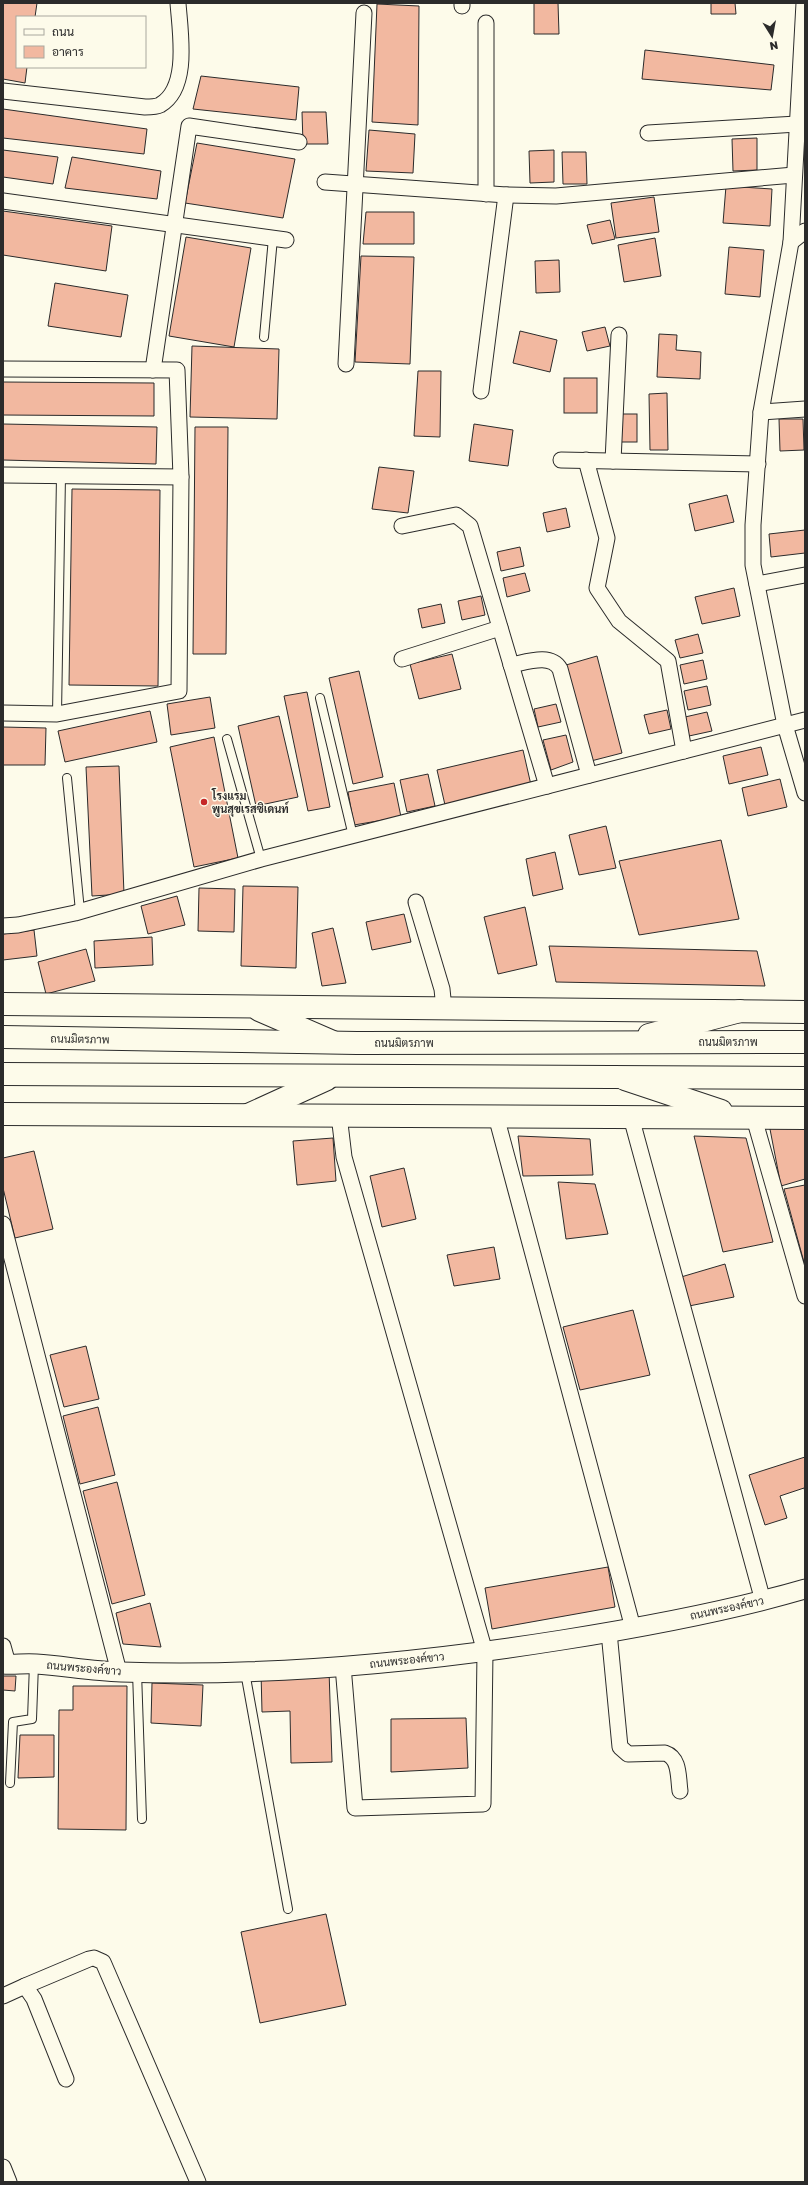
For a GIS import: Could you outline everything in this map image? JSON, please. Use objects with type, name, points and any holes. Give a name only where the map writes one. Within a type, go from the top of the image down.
[{"type":"main road","points":[[3,1004],[805,1012]]},
{"type":"main road","points":[[251,1007],[334,1042]]},
{"type":"main road","points":[[619,1043],[740,1011]]},
{"type":"main road","name":"ถนนมิตรภาพ","points":[[3,1037],[358,1043],[805,1042]]},
{"type":"main road","points":[[357,1076],[358,1043]]},
{"type":"main road","points":[[3,1074],[805,1078]]},
{"type":"main road","points":[[248,1115],[334,1076]]},
{"type":"main road","points":[[618,1076],[747,1118]]},
{"type":"main road","points":[[3,1114],[805,1118]]},
{"type":"street","points":[[3,91],[145,107],[159,106],[170,97],[177,85],[181,65],[178,3]]},
{"type":"street","points":[[804,3],[790,242],[761,412],[753,525],[753,565],[785,725],[805,793]]},
{"type":"street","points":[[346,364],[364,13]]},
{"type":"street","points":[[486,23],[486,194]]},
{"type":"street","points":[[648,133],[797,124]]},
{"type":"street","points":[[153,370],[189,126],[299,142]]},
{"type":"street","points":[[325,182],[486,194],[556,196],[794,175]]},
{"type":"street","points":[[480,391],[506,195]]},
{"type":"street","points":[[3,201],[280,239]]},
{"type":"street","points":[[790,242],[805,231]]},
{"type":"street","points":[[613,461],[619,335]]},
{"type":"street","points":[[3,369],[177,370],[181,477],[179,691],[57,714],[3,713]]},
{"type":"street","points":[[761,412],[805,409]]},
{"type":"street","points":[[561,460],[758,464]]},
{"type":"street","points":[[586,460],[607,538],[597,588],[619,621],[668,660],[684,751]]},
{"type":"street","points":[[3,475],[181,477]]},
{"type":"street","points":[[402,526],[456,515],[470,526],[547,786]]},
{"type":"street","points":[[757,584],[805,575]]},
{"type":"street","points":[[402,659],[500,628]]},
{"type":"street","points":[[511,664],[537,660],[550,660],[557,663],[560,669],[589,775]]},
{"type":"street","points":[[3,926],[18,925],[80,911],[261,859],[805,720]]},
{"type":"street","points":[[416,902],[442,989],[444,1008]]},
{"type":"street","points":[[339,1115],[344,1157],[485,1652],[483,1804],[356,1808],[343,1666]]},
{"type":"street","points":[[496,1116],[633,1628]]},
{"type":"street","points":[[631,1117],[763,1601]]},
{"type":"street","points":[[747,1118],[805,1296]]},
{"type":"street","points":[[3,1224],[128,1672]]},
{"type":"street","name":"ถนนพระองค์ขาว","points":[[5,1658],[34,1664],[128,1672],[246,1672],[343,1666],[485,1652],[633,1628],[763,1601],[805,1589]]},
{"type":"street","points":[[609,1632],[620,1747],[628,1754],[665,1753],[671,1755],[675,1761],[680,1790]]},
{"type":"street","points":[[3,1996],[89,1959],[94,1958],[103,1962],[198,2182]]},
{"type":"street","points":[[25,1986],[34,1999],[66,2079]]},
{"type":"street","points":[[3,2167],[9,2182]]},
{"type":"lane","points":[[264,337],[280,239]]},
{"type":"lane","points":[[57,714],[61,476]]},
{"type":"lane","points":[[320,698],[353,836]]},
{"type":"lane","points":[[227,739],[261,859]]},
{"type":"lane","points":[[67,778],[80,911]]},
{"type":"lane","points":[[10,1783],[14,1722],[32,1719],[34,1664]]},
{"type":"lane","points":[[128,1672],[142,1819]]},
{"type":"lane","points":[[246,1672],[288,1909]]},
{"type":"building","points":[[3,3],[37,3],[35,16],[16,16],[16,68],[27,68],[25,83],[3,79]]},
{"type":"building","points":[[534,3],[558,3],[559,34],[534,34]]},
{"type":"building","points":[[711,3],[735,3],[736,14],[711,14]]},
{"type":"building","points":[[377,4],[419,6],[418,125],[372,122]]},
{"type":"building","points":[[645,50],[774,65],[771,90],[642,79]]},
{"type":"building","points":[[201,76],[299,87],[296,120],[193,109]]},
{"type":"building","points":[[3,109],[147,129],[144,154],[3,138]]},
{"type":"building","points":[[302,112],[326,112],[328,144],[303,144]]},
{"type":"building","points":[[369,130],[415,134],[413,173],[366,171]]},
{"type":"building","points":[[757,138],[757,170],[733,171],[732,139]]},
{"type":"building","points":[[197,143],[295,159],[283,218],[185,203]]},
{"type":"building","points":[[3,150],[58,157],[53,184],[3,177]]},
{"type":"building","points":[[554,150],[554,182],[530,183],[529,151]]},
{"type":"building","points":[[562,152],[586,152],[587,184],[563,184]]},
{"type":"building","points":[[72,157],[161,171],[157,199],[65,188]]},
{"type":"building","points":[[726,186],[772,189],[770,226],[723,223]]},
{"type":"building","points":[[654,197],[659,232],[616,238],[611,203]]},
{"type":"building","points":[[3,211],[112,226],[106,271],[3,255]]},
{"type":"building","points":[[366,212],[414,212],[414,244],[363,244]]},
{"type":"building","points":[[610,220],[615,239],[592,244],[587,225]]},
{"type":"building","points":[[186,237],[251,248],[234,347],[169,336]]},
{"type":"building","points":[[655,238],[661,276],[624,282],[618,245]]},
{"type":"building","points":[[729,247],[764,250],[760,297],[725,294]]},
{"type":"building","points":[[361,256],[414,257],[410,364],[355,362]]},
{"type":"building","points":[[559,260],[560,292],[536,293],[535,261]]},
{"type":"building","points":[[55,283],[128,295],[121,337],[48,326]]},
{"type":"building","points":[[605,327],[610,346],[587,351],[582,332]]},
{"type":"building","points":[[520,331],[557,340],[550,372],[513,363]]},
{"type":"building","points":[[659,334],[677,335],[676,350],[701,352],[700,379],[657,377]]},
{"type":"building","points":[[192,346],[279,349],[277,419],[190,417]]},
{"type":"building","points":[[418,371],[441,371],[440,437],[414,436]]},
{"type":"building","points":[[564,378],[597,378],[597,413],[564,413]]},
{"type":"building","points":[[3,382],[154,383],[154,416],[3,415]]},
{"type":"building","points":[[667,393],[668,450],[650,450],[649,394]]},
{"type":"building","points":[[617,414],[637,414],[637,442],[617,442]]},
{"type":"building","points":[[779,419],[803,419],[804,450],[780,451]]},
{"type":"building","points":[[3,424],[157,427],[156,464],[3,460]]},
{"type":"building","points":[[474,424],[513,430],[508,466],[469,461]]},
{"type":"building","points":[[195,427],[228,427],[226,654],[193,654]]},
{"type":"building","points":[[379,467],[414,471],[408,513],[372,509]]},
{"type":"building","points":[[72,489],[160,490],[158,686],[69,685]]},
{"type":"building","points":[[727,495],[734,522],[695,531],[689,504]]},
{"type":"building","points":[[566,508],[570,527],[547,532],[543,513]]},
{"type":"building","points":[[805,530],[805,553],[771,557],[769,534]]},
{"type":"building","points":[[520,547],[524,566],[501,571],[497,552]]},
{"type":"building","points":[[525,573],[530,591],[507,597],[503,578]]},
{"type":"building","points":[[734,588],[740,616],[702,624],[695,597]]},
{"type":"building","points":[[481,596],[485,615],[462,620],[458,601]]},
{"type":"building","points":[[441,604],[445,623],[422,628],[418,609]]},
{"type":"building","points":[[698,634],[703,653],[680,658],[675,640]]},
{"type":"building","points":[[452,654],[461,689],[419,699],[410,664]]},
{"type":"building","points":[[597,656],[622,753],[591,761],[566,665]]},
{"type":"building","points":[[703,660],[707,679],[684,684],[680,665]]},
{"type":"building","points":[[359,671],[383,777],[353,784],[329,678]]},
{"type":"building","points":[[707,686],[711,705],[688,710],[684,691]]},
{"type":"building","points":[[307,692],[330,807],[308,811],[284,696]]},
{"type":"building","points":[[210,697],[215,728],[171,735],[167,704]]},
{"type":"building","points":[[556,704],[561,722],[538,727],[534,709]]},
{"type":"building","points":[[667,710],[671,729],[649,734],[644,715]]},
{"type":"building","points":[[150,711],[157,742],[65,762],[58,731]]},
{"type":"building","points":[[707,712],[712,731],[689,736],[685,717]]},
{"type":"building","points":[[279,716],[298,797],[256,806],[238,726]]},
{"type":"building","points":[[3,727],[46,728],[45,765],[3,765]]},
{"type":"building","points":[[566,735],[573,762],[551,770],[543,740]]},
{"type":"building","name":"โรงแรม พูนสุขเรสซิเดนท์","points":[[214,737],[238,858],[194,867],[170,747]]},
{"type":"building","points":[[761,747],[768,775],[729,784],[723,756]]},
{"type":"building","points":[[523,750],[531,785],[445,805],[437,770]]},
{"type":"building","points":[[119,766],[124,894],[92,896],[86,767]]},
{"type":"building","points":[[428,774],[435,806],[407,812],[400,780]]},
{"type":"building","points":[[780,779],[787,807],[748,816],[742,788]]},
{"type":"building","points":[[394,783],[401,817],[354,825],[348,792]]},
{"type":"building","points":[[606,826],[616,868],[579,875],[569,835]]},
{"type":"building","points":[[721,840],[739,919],[639,935],[619,861]]},
{"type":"building","points":[[555,852],[563,889],[533,896],[526,859]]},
{"type":"building","points":[[243,886],[298,887],[296,968],[241,966]]},
{"type":"building","points":[[199,888],[235,889],[234,932],[198,931]]},
{"type":"building","points":[[177,896],[185,925],[148,934],[141,906]]},
{"type":"building","points":[[525,907],[537,965],[498,974],[484,917]]},
{"type":"building","points":[[404,914],[411,942],[372,950],[366,922]]},
{"type":"building","points":[[333,928],[346,983],[322,986],[312,933]]},
{"type":"building","points":[[34,930],[37,956],[3,960],[3,934]]},
{"type":"building","points":[[152,937],[153,965],[95,968],[94,941]]},
{"type":"building","points":[[549,946],[757,951],[765,986],[556,982]]},
{"type":"building","points":[[86,949],[95,981],[46,994],[38,962]]},
{"type":"building","points":[[769,1124],[805,1128],[805,1179],[781,1186]]},
{"type":"building","points":[[518,1136],[590,1139],[593,1175],[523,1176]]},
{"type":"building","points":[[694,1136],[746,1138],[773,1242],[723,1252]]},
{"type":"building","points":[[333,1138],[336,1181],[297,1185],[293,1141]]},
{"type":"building","points":[[34,1151],[53,1229],[15,1238],[3,1188],[3,1158]]},
{"type":"building","points":[[404,1168],[416,1219],[382,1227],[370,1176]]},
{"type":"building","points":[[558,1182],[595,1184],[608,1234],[566,1239]]},
{"type":"building","points":[[805,1185],[805,1266],[784,1189]]},
{"type":"building","points":[[494,1247],[500,1279],[454,1286],[447,1255]]},
{"type":"building","points":[[725,1264],[734,1297],[689,1306],[681,1277]]},
{"type":"building","points":[[633,1310],[650,1375],[580,1390],[563,1327]]},
{"type":"building","points":[[86,1346],[99,1399],[64,1407],[50,1355]]},
{"type":"building","points":[[98,1407],[115,1475],[80,1484],[63,1416]]},
{"type":"building","points":[[805,1457],[805,1492],[804,1488],[780,1496],[787,1518],[765,1525],[749,1475]]},
{"type":"building","points":[[117,1482],[145,1595],[112,1604],[83,1491]]},
{"type":"building","points":[[608,1567],[615,1607],[492,1629],[485,1588]]},
{"type":"building","points":[[150,1603],[161,1647],[123,1644],[116,1613]]},
{"type":"building","points":[[329,1670],[332,1762],[291,1763],[290,1711],[262,1712],[261,1672]]},
{"type":"building","points":[[3,1676],[16,1676],[15,1691],[3,1690]]},
{"type":"building","points":[[152,1683],[203,1685],[201,1726],[151,1723]]},
{"type":"building","points":[[73,1686],[127,1686],[126,1830],[58,1829],[59,1710],[73,1710]]},
{"type":"building","points":[[466,1718],[468,1768],[391,1772],[391,1719]]},
{"type":"building","points":[[20,1735],[54,1735],[54,1777],[18,1778]]},
{"type":"building","points":[[326,1914],[346,2005],[260,2023],[241,1932]]},
{"type":"place","name":"โรงแรม พูนสุขเรสซิเดนท์","points":[[204,802]]}]
